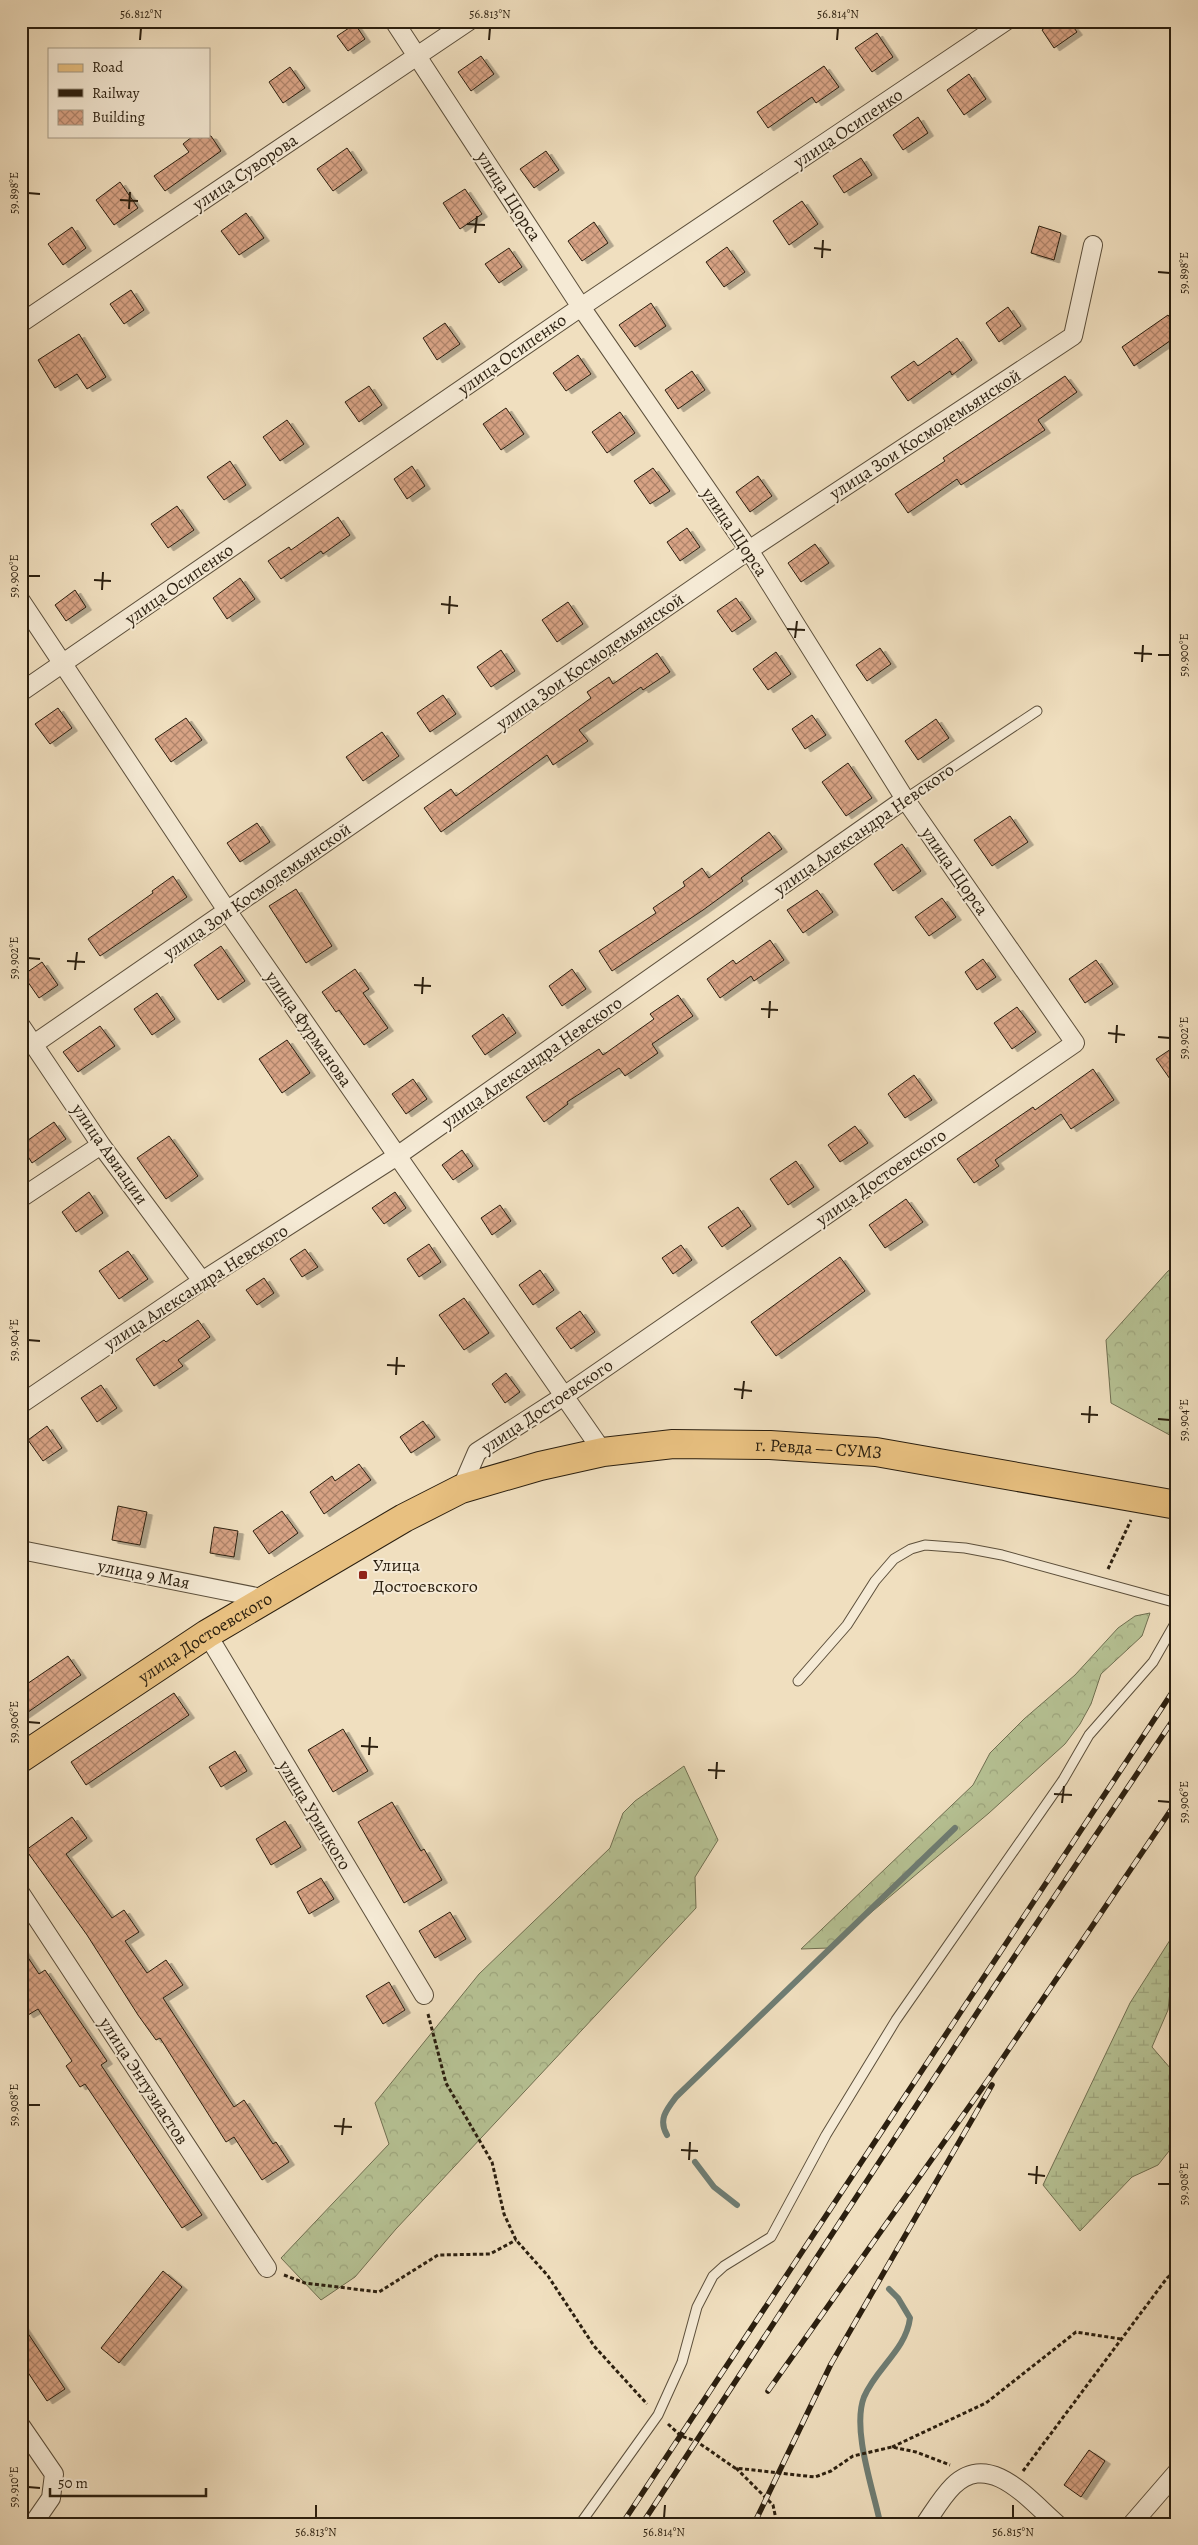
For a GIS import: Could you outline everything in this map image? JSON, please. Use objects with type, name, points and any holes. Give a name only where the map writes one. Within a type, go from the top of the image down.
[{"type":"main road","name":"г. Ревда — СУМЗ","points":[[461,1489],[540,1466],[603,1452],[672,1444],[770,1444],[876,1452],[1177,1505]]},
{"type":"main road","name":"улица Достоевского","points":[[21,1758],[207,1634],[404,1518],[461,1489]]},
{"type":"street","name":"улица Щорса","points":[[394,21],[581,307],[749,550],[906,799],[1074,1043]]},
{"type":"street","name":"улица Суворова","points":[[21,323],[468,21]]},
{"type":"street","name":"улица Осипенко","points":[[21,692],[581,307],[1006,21]]},
{"type":"street","name":"улица Зои Космодемьянской","points":[[34,1044],[228,912],[749,550],[1073,336],[1093,245]]},
{"type":"street","name":"улица Фурманова","points":[[21,601],[228,912],[603,1452]]},
{"type":"street","name":"улица Александра Невского","points":[[21,1404],[202,1280],[397,1156],[906,799]]},
{"type":"street","name":"улица Авиации","points":[[21,1026],[102,1144],[202,1280]]},
{"type":"street","name":"улица Достоевского","points":[[461,1489],[476,1452],[564,1396],[1074,1043]]},
{"type":"street","points":[[21,1198],[102,1144]]},
{"type":"street","name":"улица 9 Мая","points":[[21,1550],[267,1599]]},
{"type":"street","name":"улица Урицкого","points":[[207,1634],[424,1995]]},
{"type":"street","name":"улица Энтузиастов","points":[[21,1894],[267,2268]]},
{"type":"street","points":[[21,2426],[54,2474],[51,2498],[34,2524]]},
{"type":"street","points":[[1132,2524],[1177,2472]]},
{"type":"street","points":[[925,2524],[954,2485],[974,2474],[992,2473],[1012,2485],[1057,2524]]},
{"type":"lane","name":"улица Александра Невского","points":[[906,799],[1037,711]]},
{"type":"lane","points":[[798,1681],[847,1625],[874,1581],[894,1559],[911,1549],[926,1545],[965,1548],[1002,1555],[1103,1581],[1177,1603]]},
{"type":"lane","points":[[580,2524],[658,2415],[682,2362],[697,2308],[713,2276],[724,2266],[772,2237],[826,2135],[896,2020],[1063,1780],[1089,1735],[1152,1662],[1177,1620]]},
{"type":"path","points":[[1103,1581],[1136,1512]]},
{"type":"path","points":[[424,1995],[446,2083],[492,2162],[504,2214],[516,2240],[548,2276],[594,2346],[658,2415],[681,2436],[696,2441],[736,2468],[773,2505],[777,2524]]},
{"type":"path","points":[[267,2268],[305,2283],[379,2292],[438,2255],[490,2254],[516,2240]]},
{"type":"path","points":[[1012,2485],[1167,2278],[1177,2269]]},
{"type":"path","points":[[736,2468],[815,2477],[831,2471],[858,2455],[892,2447],[986,2403],[1076,2332],[1121,2339]]},
{"type":"path","points":[[892,2447],[916,2452],[974,2474]]},
{"type":"green space","points":[[1177,1266],[1177,1439],[1111,1403],[1106,1340],[1168,1271]]},
{"type":"green space","points":[[1150,1613],[1142,1636],[1101,1674],[1091,1704],[1080,1724],[1065,1744],[989,1813],[829,1948],[801,1949],[973,1785],[990,1753],[1024,1719],[1075,1675],[1118,1628],[1135,1616]]},
{"type":"green space","points":[[684,1766],[718,1840],[695,1877],[696,1908],[396,2229],[355,2277],[321,2300],[281,2258],[389,2144],[375,2103],[479,1974],[610,1848],[623,1813],[635,1801]]},
{"type":"green space","points":[[1177,1929],[1177,1973],[1171,1982],[1168,2010],[1152,2047],[1177,2076],[1177,2141],[1158,2165],[1132,2177],[1080,2231],[1043,2185],[1130,2003]]},
{"type":"building","points":[[1054,21],[1069,21],[1077,32],[1054,48],[1042,30]]},
{"type":"building","points":[[355,24],[365,39],[348,51],[337,36]]},
{"type":"building","points":[[877,33],[893,57],[872,72],[855,48]]},
{"type":"building","points":[[481,56],[494,74],[471,91],[458,72]]},
{"type":"building","points":[[824,66],[839,87],[816,103],[812,97],[768,128],[757,112]]},
{"type":"building","points":[[290,67],[305,88],[283,103],[269,82]]},
{"type":"building","points":[[969,74],[986,99],[964,115],[947,90]]},
{"type":"building","points":[[918,117],[928,133],[903,150],[893,135]]},
{"type":"building","points":[[211,136],[221,151],[165,191],[154,176],[189,152],[183,144],[190,138],[210,138]]},
{"type":"building","points":[[347,148],[362,170],[333,191],[317,169]]},
{"type":"building","points":[[546,151],[559,170],[534,188],[520,169]]},
{"type":"building","points":[[861,158],[872,175],[844,193],[833,176]]},
{"type":"building","points":[[120,182],[138,208],[114,225],[96,200]]},
{"type":"building","points":[[465,189],[482,214],[460,229],[443,203]]},
{"type":"building","points":[[802,201],[818,224],[789,245],[773,221]]},
{"type":"building","points":[[246,213],[264,238],[239,255],[221,231]]},
{"type":"building","points":[[594,222],[608,243],[582,261],[568,241]]},
{"type":"building","points":[[1039,226],[1061,233],[1054,260],[1031,253]]},
{"type":"building","points":[[72,227],[86,248],[63,265],[48,244]]},
{"type":"building","points":[[727,247],[745,272],[724,287],[706,262]]},
{"type":"building","points":[[509,248],[522,267],[499,283],[485,264]]},
{"type":"building","points":[[131,290],[144,310],[124,324],[110,304]]},
{"type":"building","points":[[651,303],[666,326],[635,347],[619,325]]},
{"type":"building","points":[[1008,307],[1021,326],[999,342],[986,323]]},
{"type":"building","points":[[1168,315],[1177,328],[1177,336],[1134,366],[1122,347]]},
{"type":"building","points":[[445,323],[460,344],[437,360],[423,338]]},
{"type":"building","points":[[79,334],[106,377],[87,389],[77,374],[55,388],[38,360]]},
{"type":"building","points":[[957,338],[972,360],[952,375],[950,371],[908,401],[891,377],[914,361],[918,366]]},
{"type":"building","points":[[578,355],[591,374],[566,391],[553,373]]},
{"type":"building","points":[[692,371],[705,390],[678,409],[665,390]]},
{"type":"building","points":[[1065,376],[1077,392],[1038,420],[1045,430],[961,485],[957,479],[908,513],[895,494],[945,461],[943,458]]},
{"type":"building","points":[[369,386],[382,405],[359,422],[345,402]]},
{"type":"building","points":[[506,408],[524,434],[501,450],[483,424]]},
{"type":"building","points":[[620,412],[635,433],[607,453],[592,432]]},
{"type":"building","points":[[287,420],[304,444],[280,461],[263,437]]},
{"type":"building","points":[[230,461],[246,485],[224,500],[207,477]]},
{"type":"building","points":[[412,466],[425,486],[407,499],[394,479]]},
{"type":"building","points":[[653,468],[670,491],[650,504],[634,481]]},
{"type":"building","points":[[758,476],[772,496],[750,512],[736,492]]},
{"type":"building","points":[[177,506],[194,530],[168,548],[151,524]]},
{"type":"building","points":[[338,517],[350,535],[323,554],[321,551],[281,579],[268,561],[289,547],[291,550]]},
{"type":"building","points":[[687,528],[700,547],[680,561],[667,542]]},
{"type":"building","points":[[815,544],[829,563],[801,582],[788,563]]},
{"type":"building","points":[[240,578],[255,599],[227,619],[213,598]]},
{"type":"building","points":[[75,590],[86,607],[66,621],[55,605]]},
{"type":"building","points":[[736,598],[751,619],[732,632],[717,611]]},
{"type":"building","points":[[568,602],[583,624],[557,642],[542,620]]},
{"type":"building","points":[[880,648],[891,664],[867,681],[856,665]]},
{"type":"building","points":[[501,650],[515,671],[491,687],[477,667]]},
{"type":"building","points":[[776,652],[791,674],[768,690],[753,669]]},
{"type":"building","points":[[657,653],[670,672],[643,690],[641,687],[579,730],[588,741],[553,765],[547,755],[441,832],[424,808],[451,789],[456,796],[591,698],[587,692],[609,677],[613,684]]},
{"type":"building","points":[[443,695],[456,714],[430,732],[417,713]]},
{"type":"building","points":[[58,708],[72,728],[50,744],[35,724]]},
{"type":"building","points":[[812,715],[826,735],[805,749],[792,729]]},
{"type":"building","points":[[186,718],[202,740],[171,762],[155,739]]},
{"type":"building","points":[[936,719],[949,738],[918,760],[905,741]]},
{"type":"building","points":[[382,732],[399,756],[363,781],[346,757]]},
{"type":"building","points":[[848,763],[872,798],[846,816],[822,782]]},
{"type":"building","points":[[1010,816],[1028,842],[992,866],[974,840]]},
{"type":"building","points":[[257,823],[270,842],[240,862],[227,843]]},
{"type":"building","points":[[769,832],[782,849],[741,878],[743,881],[703,910],[612,971],[599,951],[656,913],[653,908],[685,886],[683,882],[702,868],[709,878]]},
{"type":"building","points":[[902,844],[921,871],[893,891],[874,864]]},
{"type":"building","points":[[173,876],[187,897],[100,956],[88,939],[153,893],[152,891]]},
{"type":"building","points":[[296,889],[332,946],[306,963],[269,906]]},
{"type":"building","points":[[817,890],[833,912],[803,933],[787,910]]},
{"type":"building","points":[[942,898],[956,917],[929,936],[915,917]]},
{"type":"building","points":[[770,940],[784,960],[754,981],[751,976],[720,998],[707,979],[733,960],[736,964]]},
{"type":"building","points":[[221,946],[245,981],[218,1000],[194,965]]},
{"type":"building","points":[[983,959],[996,977],[977,990],[965,972]]},
{"type":"building","points":[[1096,960],[1113,984],[1085,1003],[1069,979]]},
{"type":"building","points":[[42,962],[58,985],[39,998],[23,975]]},
{"type":"building","points":[[355,969],[369,989],[363,993],[388,1028],[364,1045],[339,1010],[336,1012],[322,992]]},
{"type":"building","points":[[572,969],[586,989],[562,1006],[549,986]]},
{"type":"building","points":[[157,993],[175,1019],[152,1035],[134,1009]]},
{"type":"building","points":[[678,995],[693,1016],[652,1044],[658,1053],[625,1076],[619,1068],[567,1102],[568,1104],[544,1122],[526,1097],[599,1049],[603,1055],[654,1019],[650,1014]]},
{"type":"building","points":[[1017,1007],[1036,1032],[1012,1049],[994,1023]]},
{"type":"building","points":[[503,1014],[516,1033],[485,1055],[472,1036]]},
{"type":"building","points":[[100,1026],[115,1046],[78,1072],[63,1052]]},
{"type":"building","points":[[287,1040],[310,1073],[282,1093],[259,1059]]},
{"type":"building","points":[[1177,1045],[1177,1089],[1156,1059]]},
{"type":"building","points":[[1093,1069],[1114,1100],[1071,1129],[1061,1114],[995,1160],[999,1166],[974,1183],[957,1159],[1033,1107],[1035,1110]]},
{"type":"building","points":[[914,1075],[932,1100],[905,1118],[888,1094]]},
{"type":"building","points":[[413,1079],[427,1099],[406,1114],[392,1094]]},
{"type":"building","points":[[54,1122],[66,1139],[32,1163],[21,1145]]},
{"type":"building","points":[[855,1126],[868,1143],[840,1162],[828,1145]]},
{"type":"building","points":[[169,1136],[198,1176],[166,1199],[137,1158]]},
{"type":"building","points":[[462,1150],[473,1166],[453,1180],[442,1165]]},
{"type":"building","points":[[796,1161],[814,1187],[788,1205],[770,1179]]},
{"type":"building","points":[[89,1192],[103,1213],[76,1232],[62,1212]]},
{"type":"building","points":[[395,1192],[406,1208],[384,1224],[372,1208]]},
{"type":"building","points":[[906,1199],[923,1222],[885,1248],[869,1225]]},
{"type":"building","points":[[500,1205],[511,1221],[492,1235],[481,1218]]},
{"type":"building","points":[[738,1207],[751,1226],[722,1247],[708,1227]]},
{"type":"building","points":[[429,1244],[441,1262],[419,1277],[407,1259]]},
{"type":"building","points":[[681,1245],[692,1260],[673,1274],[662,1258]]},
{"type":"building","points":[[305,1249],[318,1267],[302,1277],[290,1259]]},
{"type":"building","points":[[128,1251],[148,1279],[119,1299],[99,1271]]},
{"type":"building","points":[[840,1257],[865,1291],[776,1356],[751,1322]]},
{"type":"building","points":[[540,1270],[554,1290],[533,1305],[519,1285]]},
{"type":"building","points":[[264,1278],[274,1293],[257,1305],[246,1290]]},
{"type":"building","points":[[464,1298],[489,1333],[464,1350],[439,1315]]},
{"type":"building","points":[[580,1311],[595,1332],[571,1349],[556,1328]]},
{"type":"building","points":[[198,1320],[210,1337],[178,1360],[183,1366],[154,1386],[136,1359],[164,1340],[166,1342]]},
{"type":"building","points":[[506,1373],[520,1392],[505,1403],[492,1384]]},
{"type":"building","points":[[101,1385],[117,1408],[97,1422],[81,1398]]},
{"type":"building","points":[[423,1421],[435,1437],[411,1453],[400,1437]]},
{"type":"building","points":[[47,1426],[62,1448],[43,1461],[28,1440]]},
{"type":"building","points":[[359,1464],[371,1480],[324,1514],[310,1492],[332,1476],[335,1481]]},
{"type":"building","points":[[118,1506],[147,1512],[140,1545],[112,1540]]},
{"type":"building","points":[[282,1511],[298,1533],[269,1554],[253,1531]]},
{"type":"building","points":[[214,1527],[238,1531],[234,1557],[210,1553]]},
{"type":"building","points":[[68,1656],[81,1675],[21,1717],[21,1688]]},
{"type":"building","points":[[174,1693],[189,1715],[86,1785],[71,1762]]},
{"type":"building","points":[[343,1729],[368,1771],[333,1792],[308,1750]]},
{"type":"building","points":[[235,1751],[247,1771],[221,1787],[209,1767]]},
{"type":"building","points":[[392,1802],[421,1851],[424,1849],[442,1880],[404,1903],[358,1822]]},
{"type":"building","points":[[72,1817],[87,1838],[66,1854],[112,1918],[124,1910],[139,1932],[125,1941],[147,1973],[166,1960],[183,1985],[163,1998],[234,2107],[244,2100],[273,2144],[276,2142],[289,2162],[262,2180],[234,2137],[226,2142],[160,2038],[156,2040],[138,2015],[87,1935],[26,1850]]},
{"type":"building","points":[[285,1821],[301,1847],[271,1865],[256,1839]]},
{"type":"building","points":[[321,1878],[334,1899],[309,1914],[297,1892]]},
{"type":"building","points":[[450,1912],[466,1939],[435,1958],[419,1931]]},
{"type":"building","points":[[21,1947],[39,1974],[45,1970],[107,2061],[101,2065],[202,2215],[182,2228],[85,2084],[80,2087],[66,2066],[72,2061],[38,2009],[28,2015],[21,2005]]},
{"type":"building","points":[[389,1982],[405,2010],[383,2024],[366,1996]]},
{"type":"building","points":[[163,2271],[182,2287],[119,2363],[101,2348]]},
{"type":"building","points":[[21,2323],[65,2389],[47,2401],[21,2362]]},
{"type":"building","points":[[1089,2450],[1105,2461],[1081,2497],[1064,2485]]},
{"type":"waterway","points":[[667,2135],[663,2125],[664,2115],[676,2097],[955,1828]]},
{"type":"waterway","points":[[695,2162],[714,2187],[737,2205]]},
{"type":"waterway","points":[[877,2524],[879,2518],[864,2457],[860,2424],[861,2410],[869,2387],[903,2340],[910,2318],[898,2298],[889,2289]]},
{"type":"railway","points":[[622,2524],[1177,1685]]},
{"type":"railway","points":[[642,2524],[994,1987],[1177,1714]]},
{"type":"railway","points":[[768,2391],[990,2077],[1177,1801]]},
{"type":"railway","points":[[754,2524],[831,2364],[992,2085]]},
{"type":"place","name":"Улица Достоевского","points":[[363,1575]]}]
